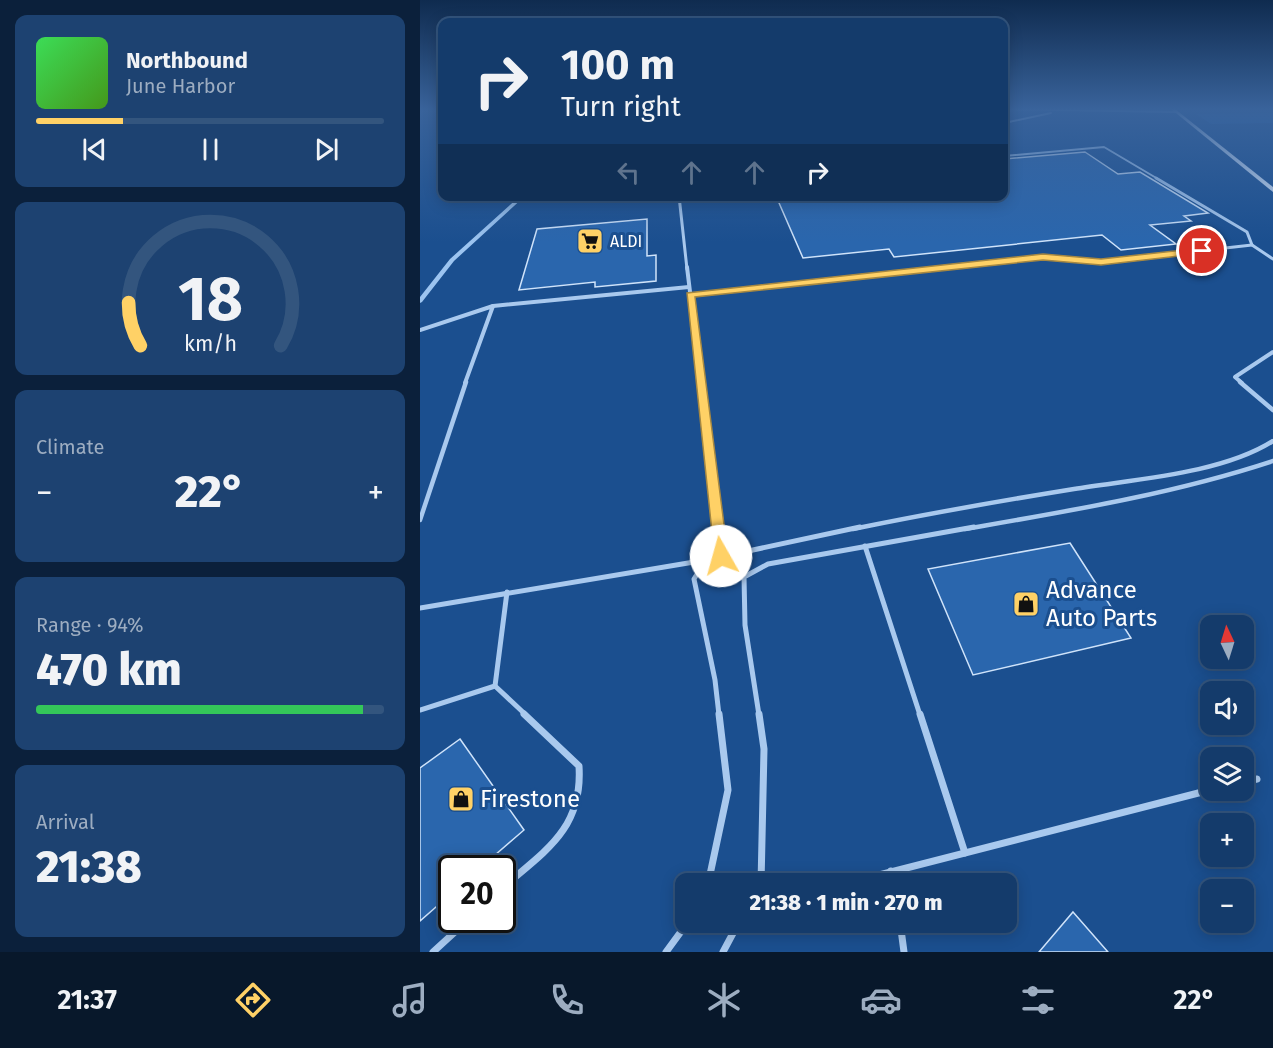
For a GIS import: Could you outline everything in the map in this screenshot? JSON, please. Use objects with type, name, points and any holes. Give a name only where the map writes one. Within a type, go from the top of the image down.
[{"type":"main road","points":[[1228,153],[1273,190]]},
{"type":"lane","points":[[1008,156],[1033,153]]},
{"type":"lane","points":[[1115,153],[1247,232],[1252,245],[1273,259]]},
{"type":"lane","points":[[680,201],[721,556]]},
{"type":"lane","points":[[690,295],[1043,257],[1101,262],[1252,245]]},
{"type":"lane","points":[[420,330],[493,306],[689,287]]},
{"type":"lane","points":[[420,520],[449,427],[493,306]]},
{"type":"lane","points":[[1273,352],[1235,377],[1273,410]]},
{"type":"lane","points":[[420,608],[706,560],[985,503],[1208,467],[1256,452],[1273,441]]},
{"type":"lane","points":[[762,873],[764,749],[745,625],[744,577],[768,564],[1077,509],[1227,476],[1273,461]]},
{"type":"lane","points":[[865,546],[965,853]]},
{"type":"lane","points":[[706,560],[694,579],[715,680],[728,790],[710,873]]},
{"type":"lane","points":[[495,686],[507,592]]},
{"type":"lane","points":[[420,710],[495,686]]},
{"type":"lane","points":[[495,686],[579,766],[581,779],[581,794],[571,821],[560,835],[516,875]]},
{"type":"lane","points":[[884,873],[1200,793]]},
{"type":"lane","points":[[433,952],[454,933]]},
{"type":"lane","points":[[666,952],[680,933]]},
{"type":"lane","points":[[723,952],[733,933]]},
{"type":"lane","points":[[901,933],[904,952]]},
{"type":"building","points":[[1087,153],[1118,174],[1140,172],[1208,213],[1184,216],[1191,221],[1150,225],[1176,244],[1121,250],[1102,235],[894,257],[889,249],[803,258],[778,201],[1008,201],[1008,159]]},
{"type":"building","name":"ALDI","points":[[647,219],[647,256],[656,255],[656,281],[595,287],[595,282],[519,290],[537,229]]},
{"type":"building","name":"Advance Auto Parts","points":[[1070,543],[1131,638],[973,675],[928,569]]},
{"type":"building","name":"Firestone","points":[[460,739],[524,830],[495,855],[438,855],[438,905],[420,921],[420,768]]},
{"type":"building","points":[[1073,912],[1108,952],[1039,952]]},
{"type":"waterway","points":[[420,301],[452,260],[517,201]]},
{"type":"place","name":"ALDI","points":[[590,241]]},
{"type":"place","name":"Advance Auto Parts","points":[[1026,604]]},
{"type":"place","name":"Firestone","points":[[461,799]]},
{"type":"route","points":[[721,556],[690,295],[982,262],[1043,257],[1101,262],[1202,251]]}]
